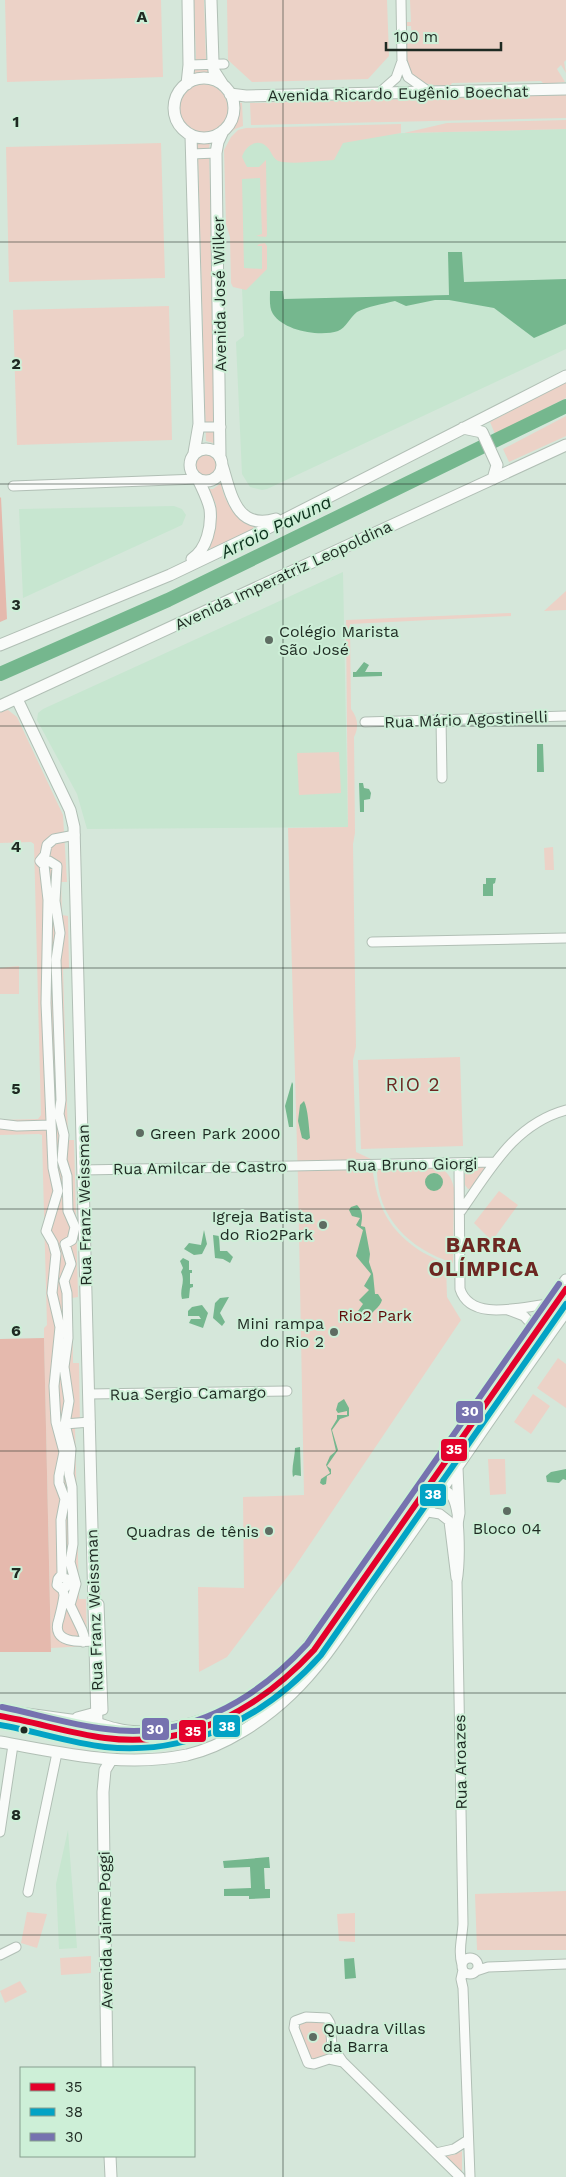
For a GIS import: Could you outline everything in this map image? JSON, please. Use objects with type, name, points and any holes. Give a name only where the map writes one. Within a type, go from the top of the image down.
[{"type":"street","points":[[187,84],[189,65],[188,0]]},
{"type":"street","points":[[211,0],[218,64],[214,71],[227,90],[233,104],[233,114],[230,123],[223,131],[208,138],[191,135],[178,123],[174,114],[174,104],[178,94],[187,84],[202,79],[217,82],[227,90]]},
{"type":"street","points":[[401,0],[402,61],[408,77],[430,92]]},
{"type":"street","points":[[379,93],[396,78],[402,61]]},
{"type":"street","points":[[189,65],[218,64]]},
{"type":"street","name":"Avenida Ricardo Eugênio Boechat","points":[[227,90],[246,96],[566,89]]},
{"type":"street","name":"Avenida José Wilker","points":[[223,131],[216,153],[221,462],[233,499],[238,510],[246,518],[262,522],[292,515]]},
{"type":"street","name":"Avenida José Wilker","points":[[191,135],[199,427],[194,453]]},
{"type":"street","points":[[192,154],[216,153]]},
{"type":"street","points":[[0,645],[170,575],[566,376]]},
{"type":"street","points":[[199,427],[221,427]]},
{"type":"street","points":[[463,428],[478,430],[485,437],[497,465],[492,478]]},
{"type":"street","name":"Avenida Imperatriz Leopoldina","points":[[0,706],[566,444]]},
{"type":"street","points":[[13,486],[198,479],[212,480],[219,474],[221,462],[218,454],[208,449],[198,450],[192,458],[190,467],[198,479],[210,509],[209,524],[204,546],[199,555],[170,575]]},
{"type":"street","name":"Rua Franz Weissman","points":[[17,699],[70,810],[75,835],[82,1170],[91,1394],[90,1422],[97,1724]]},
{"type":"street","name":"Rua Mário Agostinelli","points":[[365,722],[566,716]]},
{"type":"street","points":[[441,720],[442,778]]},
{"type":"street","points":[[75,835],[54,839],[47,845],[46,1003],[53,1168],[58,1191],[46,1231],[53,1243],[56,1266],[52,1292],[60,1327],[54,1378],[55,1414],[64,1452],[59,1476],[59,1483],[65,1499],[61,1520],[61,1577],[67,1579],[68,1583],[61,1588],[64,1596],[58,1629],[60,1635],[69,1642],[95,1641]]},
{"type":"street","points":[[46,861],[57,866],[58,876],[55,901],[60,933],[56,960],[61,1100],[59,1114],[64,1135],[62,1160],[67,1176],[68,1211],[75,1227],[75,1234],[72,1240],[65,1244],[58,1245],[53,1243]]},
{"type":"street","points":[[58,876],[77,876]]},
{"type":"street","points":[[372,942],[566,938]]},
{"type":"street","name":"Rua Bruno Giorgi","points":[[318,1166],[495,1162],[516,1136],[544,1117],[566,1110]]},
{"type":"street","points":[[0,1124],[17,1126],[52,1125]]},
{"type":"street","points":[[461,1211],[495,1162]]},
{"type":"street","points":[[459,1163],[461,1211],[460,1289],[463,1297],[470,1305],[477,1308],[505,1309],[550,1304],[566,1300]]},
{"type":"street","name":"Rua Amilcar de Castro","points":[[82,1170],[318,1166]]},
{"type":"street","points":[[52,1216],[60,1214],[70,1218]]},
{"type":"street","points":[[65,1244],[70,1264],[64,1281],[67,1293],[68,1338],[64,1367],[69,1401],[65,1424],[71,1449],[69,1474],[72,1487],[73,1544],[70,1562],[76,1584],[70,1605],[82,1630],[83,1642]]},
{"type":"street","points":[[0,1710],[128,1730],[151,1731],[172,1728],[212,1716],[240,1704],[280,1678],[301,1655],[423,1488],[566,1280]]},
{"type":"street","points":[[505,1309],[524,1316],[534,1327]]},
{"type":"street","points":[[0,1742],[94,1759],[144,1761],[200,1751],[241,1731],[277,1707],[308,1677],[428,1512],[566,1310]]},
{"type":"street","name":"Rua Sergio Camargo","points":[[91,1394],[287,1391]]},
{"type":"street","points":[[74,1722],[77,1717],[103,1710],[91,1394]]},
{"type":"street","points":[[65,1424],[90,1422]]},
{"type":"street","points":[[457,1468],[458,1524]]},
{"type":"street","points":[[423,1488],[443,1489]]},
{"type":"street","name":"Rua Aroazes","points":[[443,1489],[452,1498],[458,1524],[460,1568],[457,1582],[462,1942],[469,1967],[461,1978],[463,1988],[470,2177]]},
{"type":"street","name":"Rua Aroazes","points":[[428,1512],[440,1514],[449,1521],[453,1568],[457,1582]]},
{"type":"street","points":[[0,1832],[13,1745]]},
{"type":"street","points":[[28,1892],[57,1752]]},
{"type":"street","name":"Avenida Jaime Poggi","points":[[94,1759],[100,1771],[103,1792]]},
{"type":"street","name":"Avenida Jaime Poggi","points":[[107,2067],[103,1792],[105,1770],[111,1760]]},
{"type":"street","points":[[0,1954],[16,1947]]},
{"type":"street","points":[[469,1967],[566,1964]]},
{"type":"street","points":[[343,2062],[329,2060],[308,2064],[294,2023],[306,2017],[326,2018],[330,2023],[332,2046],[343,2062],[460,2177]]},
{"type":"street","points":[[436,2153],[454,2149],[468,2140]]},
{"type":"street","points":[[110,2157],[111,2177]]},
{"type":"shaded area","points":[[566,129],[566,349],[267,489],[262,490],[250,487],[242,474],[236,342],[244,336],[236,144],[249,137]]},
{"type":"shaded area","points":[[448,252],[462,252],[464,282],[566,279],[566,324],[534,338],[494,308],[449,300],[435,300],[406,306],[395,301],[357,312],[341,330],[330,333],[312,333],[285,325],[278,320],[271,309],[270,291],[283,291],[284,299],[449,295]]},
{"type":"shaded area","points":[[0,498],[7,619],[0,622]]},
{"type":"shaded area","points":[[174,506],[182,509],[186,515],[182,525],[23,598],[19,509]]},
{"type":"shaded area","name":"Colégio Marista São José","points":[[343,572],[348,827],[87,829],[77,794],[37,720],[38,713],[43,709]]},
{"type":"shaded area","points":[[364,662],[369,665],[365,672],[382,672],[382,676],[353,677],[353,672],[356,672]]},
{"type":"shaded area","points":[[537,744],[543,744],[544,772],[537,772]]},
{"type":"shaded area","points":[[359,783],[363,783],[364,788],[369,789],[371,793],[370,799],[364,800],[364,812],[360,812]]},
{"type":"shaded area","points":[[486,878],[496,878],[493,884],[493,896],[483,896],[483,884],[486,884]]},
{"type":"shaded area","points":[[292,1082],[293,1127],[289,1127],[285,1106]]},
{"type":"shaded area","points":[[304,1101],[310,1138],[307,1140],[302,1138],[298,1121],[300,1105]]},
{"type":"shaded area","points":[[434,1173],[440,1176],[443,1182],[440,1188],[434,1191],[428,1188],[425,1182],[428,1176]]},
{"type":"shaded area","points":[[357,1205],[362,1213],[361,1226],[365,1227],[375,1294],[378,1294],[382,1300],[369,1319],[359,1319],[356,1314],[363,1304],[359,1300],[369,1290],[364,1286],[371,1274],[356,1256],[363,1230],[356,1225],[360,1218],[352,1216],[349,1210]]},
{"type":"shaded area","points":[[204,1230],[207,1244],[202,1254],[194,1255],[184,1249],[189,1243],[201,1245]]},
{"type":"shaded area","points":[[213,1235],[219,1236],[220,1251],[227,1251],[233,1257],[230,1263],[223,1259],[215,1258]]},
{"type":"shaded area","points":[[183,1258],[189,1261],[189,1270],[192,1270],[192,1273],[190,1273],[190,1284],[193,1284],[193,1287],[190,1288],[189,1298],[182,1299],[183,1279],[181,1272],[183,1268],[180,1261]]},
{"type":"shaded area","points":[[229,1297],[220,1313],[225,1322],[222,1326],[213,1318],[215,1303],[220,1298]]},
{"type":"shaded area","points":[[202,1305],[208,1313],[203,1328],[189,1323],[191,1319],[201,1319],[199,1316],[188,1316],[188,1311],[192,1307]]},
{"type":"shaded area","points":[[44,1338],[51,1652],[0,1652],[0,1339]]},
{"type":"shaded area","points":[[344,1399],[349,1408],[349,1416],[340,1419],[332,1430],[338,1450],[327,1466],[331,1469],[331,1474],[327,1476],[326,1484],[323,1485],[320,1483],[321,1479],[330,1473],[326,1465],[330,1456],[336,1451],[331,1429],[337,1419],[337,1415],[347,1415],[347,1411],[338,1413],[336,1410],[338,1403]]},
{"type":"shaded area","points":[[300,1447],[301,1476],[295,1475],[293,1477],[295,1448]]},
{"type":"shaded area","points":[[566,1469],[566,1480],[563,1479],[559,1483],[547,1482],[546,1476],[551,1472]]},
{"type":"shaded area","points":[[68,1830],[77,1948],[59,1949],[56,1884]]},
{"type":"shaded area","points":[[269,1857],[270,1868],[264,1868],[265,1889],[270,1889],[270,1898],[249,1899],[249,1896],[224,1896],[224,1889],[251,1888],[250,1867],[224,1868],[223,1861]]},
{"type":"shaded area","points":[[354,1958],[356,1978],[345,1979],[344,1959]]},
{"type":"green space","points":[[5,0],[161,0],[163,77],[7,82]]},
{"type":"green space","points":[[194,0],[204,0],[206,61],[210,76],[199,74],[194,76],[196,60]]},
{"type":"green space","points":[[227,0],[387,0],[389,56],[368,79],[252,82],[228,60]]},
{"type":"green space","points":[[410,0],[566,0],[566,60],[564,62],[566,73],[561,65],[557,69],[565,82],[544,84],[541,81],[452,83],[450,86],[439,86],[422,82],[411,72],[408,65],[406,44],[414,43],[411,26],[407,26],[407,22],[411,22]]},
{"type":"green space","points":[[203,84],[212,86],[223,95],[228,109],[226,118],[217,129],[203,134],[194,132],[183,123],[178,109],[180,100],[189,89]]},
{"type":"green space","points":[[566,95],[566,118],[251,125],[250,103]]},
{"type":"green space","points":[[236,102],[242,103],[243,126],[235,129],[224,138],[234,118]]},
{"type":"green space","points":[[566,120],[566,129],[404,133],[447,123]]},
{"type":"green space","points":[[401,124],[401,133],[343,143],[334,160],[302,163],[283,162],[277,160],[263,144],[252,144],[242,157],[247,167],[259,167],[266,160],[267,235],[266,237],[256,236],[262,234],[260,178],[242,179],[244,268],[262,269],[262,246],[257,246],[265,243],[267,246],[267,269],[246,290],[233,287],[231,283],[230,237],[226,224],[224,150],[231,137],[238,130],[246,128]]},
{"type":"green space","points":[[210,141],[217,444],[206,441],[198,154],[196,143]]},
{"type":"green space","points":[[161,143],[165,278],[9,282],[6,147]]},
{"type":"green space","points":[[169,306],[172,440],[17,445],[13,310]]},
{"type":"green space","points":[[566,382],[566,398],[495,434],[490,422]]},
{"type":"green space","points":[[566,416],[566,436],[509,462],[503,449]]},
{"type":"green space","points":[[205,454],[213,457],[216,465],[213,473],[205,476],[197,473],[194,465],[197,457]]},
{"type":"green space","points":[[221,483],[225,498],[233,511],[244,521],[258,529],[210,549],[216,504],[208,489],[213,489]]},
{"type":"green space","points":[[566,591],[566,610],[544,611]]},
{"type":"green space","name":"Rio2 Park","points":[[511,613],[511,616],[350,624],[351,709],[357,726],[354,737],[355,833],[353,844],[356,1047],[353,1060],[356,1152],[371,1159],[378,1196],[393,1227],[416,1248],[446,1264],[447,1297],[461,1320],[294,1568],[227,1657],[199,1672],[198,1587],[244,1588],[243,1497],[304,1495],[298,1181],[288,828],[348,827],[346,620]]},
{"type":"green space","points":[[8,710],[17,717],[63,815],[67,882],[61,882],[62,915],[68,916],[69,968],[63,969],[68,1140],[74,1140],[78,1297],[72,1298],[73,1363],[79,1363],[80,1427],[75,1428],[79,1599],[86,1599],[87,1646],[51,1648],[44,1338],[44,1328],[47,1325],[42,1135],[0,1135],[0,1120],[38,1119],[41,1115],[34,844],[31,842],[0,843],[0,712]]},
{"type":"green space","points":[[339,752],[341,793],[299,795],[297,753]]},
{"type":"green space","points":[[553,847],[554,870],[545,870],[544,848]]},
{"type":"green space","points":[[19,966],[19,994],[0,994],[0,968]]},
{"type":"green space","points":[[460,1057],[463,1146],[361,1149],[358,1060]]},
{"type":"green space","points":[[484,1165],[486,1169],[472,1188],[468,1189],[465,1185],[465,1169],[467,1166]]},
{"type":"green space","points":[[437,1167],[444,1170],[452,1181],[454,1188],[453,1263],[422,1249],[398,1229],[382,1202],[378,1186],[377,1169]]},
{"type":"green space","points":[[499,1191],[518,1205],[492,1241],[474,1223]]},
{"type":"green space","points":[[558,1358],[566,1364],[566,1408],[537,1388]]},
{"type":"green space","points":[[533,1394],[550,1406],[531,1434],[514,1422]]},
{"type":"green space","points":[[488,1459],[505,1459],[506,1494],[490,1495]]},
{"type":"green space","points":[[566,1891],[566,1950],[477,1950],[475,1894]]},
{"type":"green space","points":[[27,1912],[47,1914],[37,1948],[21,1943]]},
{"type":"green space","points":[[355,1913],[355,1942],[339,1941],[337,1914]]},
{"type":"green space","points":[[91,1956],[91,1973],[61,1975],[60,1958]]},
{"type":"green space","points":[[20,1981],[27,1992],[5,2003],[0,1991]]},
{"type":"green space","points":[[307,2019],[325,2021],[333,2056],[310,2060],[299,2028],[301,2023]]},
{"type":"green space","points":[[462,2151],[462,2173],[444,2156],[454,2155]]},
{"type":"waterway","name":"Arroio Pavuna","points":[[0,674],[168,600],[566,406]]},
{"type":"transit line","name":"30","points":[[2,1707],[106,1729],[135,1731],[164,1729],[191,1722],[217,1712],[241,1699],[264,1683],[307,1644],[559,1284]]},
{"type":"transit line","name":"35","points":[[0,1716],[105,1738],[136,1740],[194,1731],[246,1707],[270,1690],[314,1650],[566,1289]]},
{"type":"transit line","name":"38","points":[[0,1725],[105,1747],[136,1748],[167,1745],[196,1738],[224,1728],[251,1714],[276,1697],[321,1655],[566,1304]]},
{"type":"place","name":"Colégio Marista São José","points":[[269,640]]},
{"type":"place","name":"Green Park 2000","points":[[140,1133]]},
{"type":"place","name":"Igreja Batista do Rio2Park","points":[[323,1225]]},
{"type":"place","name":"Mini rampa do Rio 2","points":[[334,1332]]},
{"type":"place","name":"Bloco 04","points":[[507,1511]]},
{"type":"place","name":"Quadras de tênis","points":[[269,1531]]},
{"type":"place","name":"Quadra Villas da Barra","points":[[313,2037]]},
{"type":"district","name":"RIO 2","points":[[413,1084]]},
{"type":"district","name":"BARRA OLÍMPICA","points":[[484,1257]]}]
